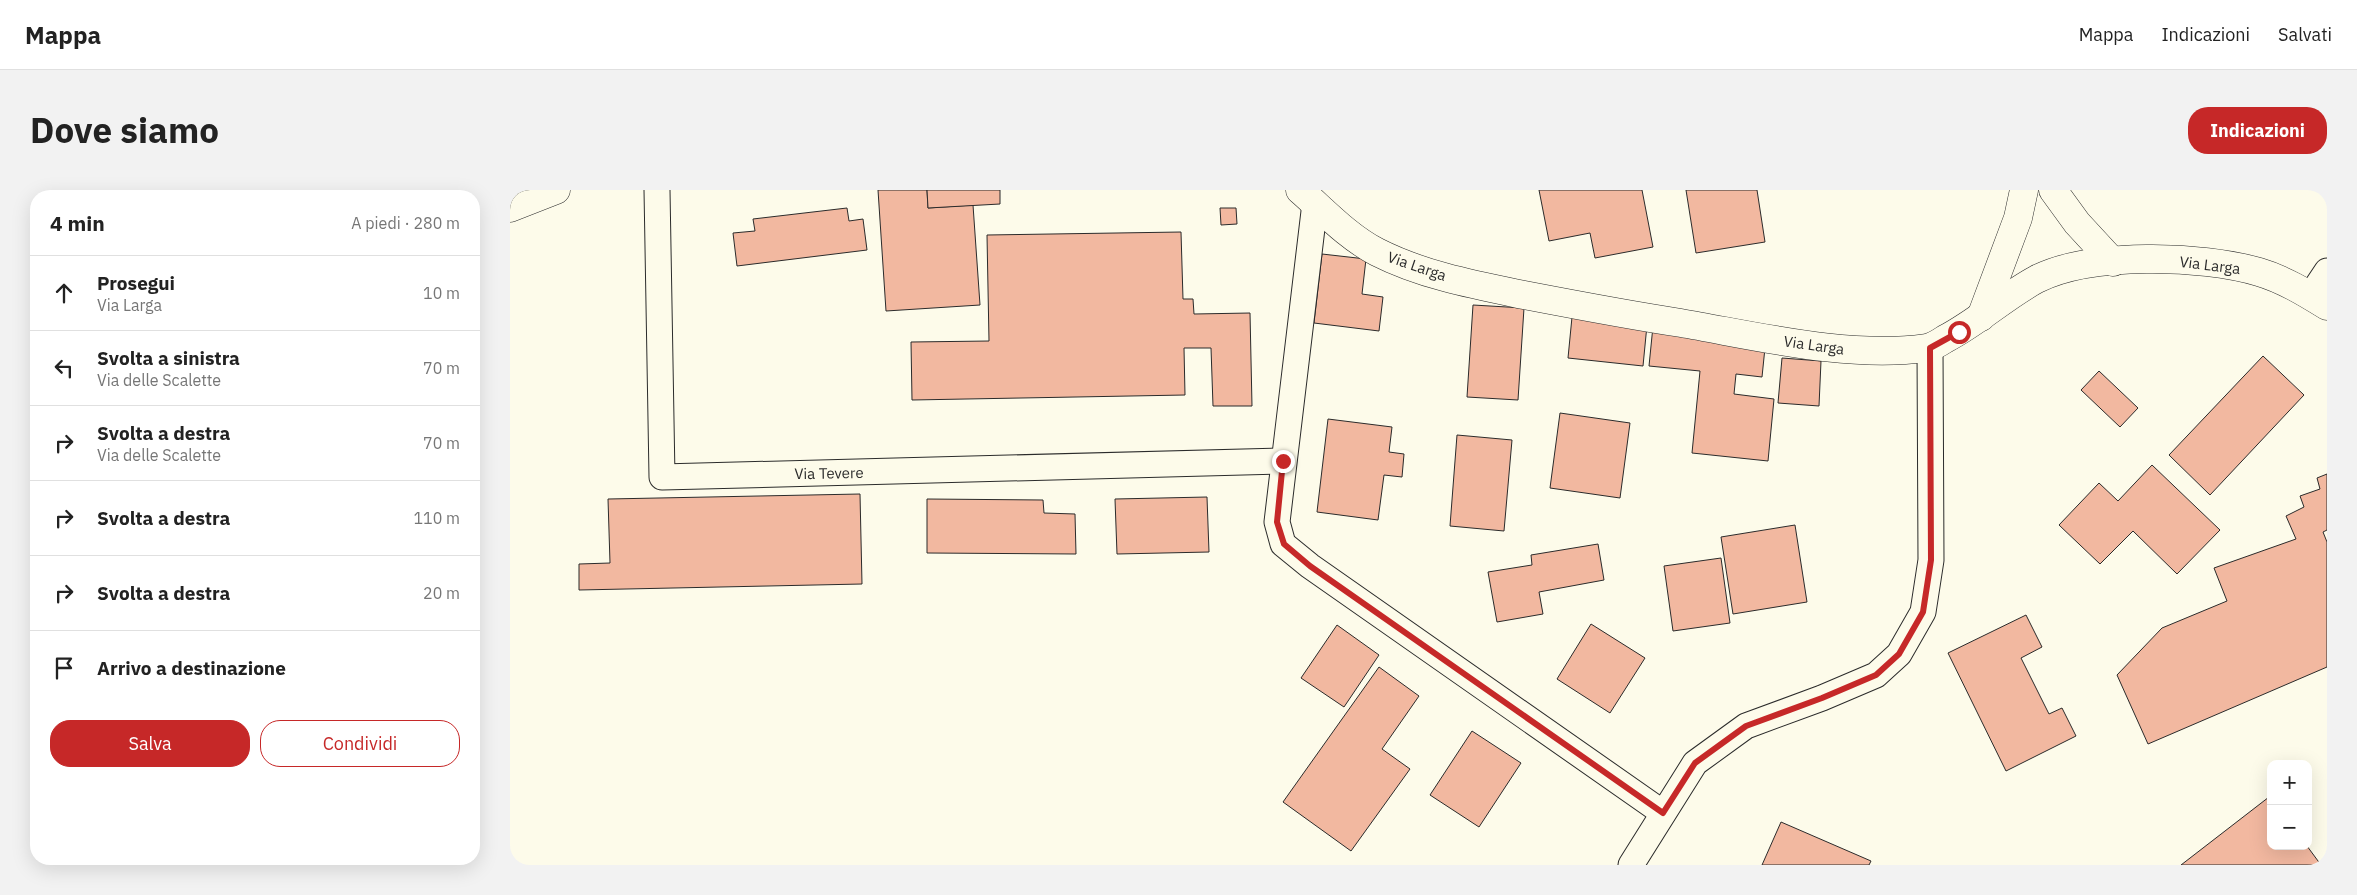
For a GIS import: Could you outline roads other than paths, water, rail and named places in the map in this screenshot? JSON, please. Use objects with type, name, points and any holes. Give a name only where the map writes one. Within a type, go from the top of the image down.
[{"type":"street","points":[[510,208],[556,190]]},
{"type":"street","name":"Via Tevere","points":[[657,190],[662,478],[1283,461]]},
{"type":"street","points":[[1981,317],[2018,218],[2024,190]]},
{"type":"street","points":[[2053,190],[2077,223],[2113,262]]},
{"type":"street","points":[[1308,196],[1277,522],[1284,544],[1310,566],[1663,813]]},
{"type":"street","name":"Via Larga","points":[[1308,196],[1363,243],[1378,252],[1442,276],[1481,286],[1614,312],[1850,350],[1896,351],[1930,348],[2039,278],[2078,266],[2113,262],[2144,259],[2207,262],[2260,272],[2319,301]]},
{"type":"street","points":[[2319,301],[2327,271]]},
{"type":"street","points":[[1631,865],[1695,763],[1746,726],[1822,698],[1876,675],[1899,654],[1914,629],[1923,612],[1931,560],[1930,348]]}]
